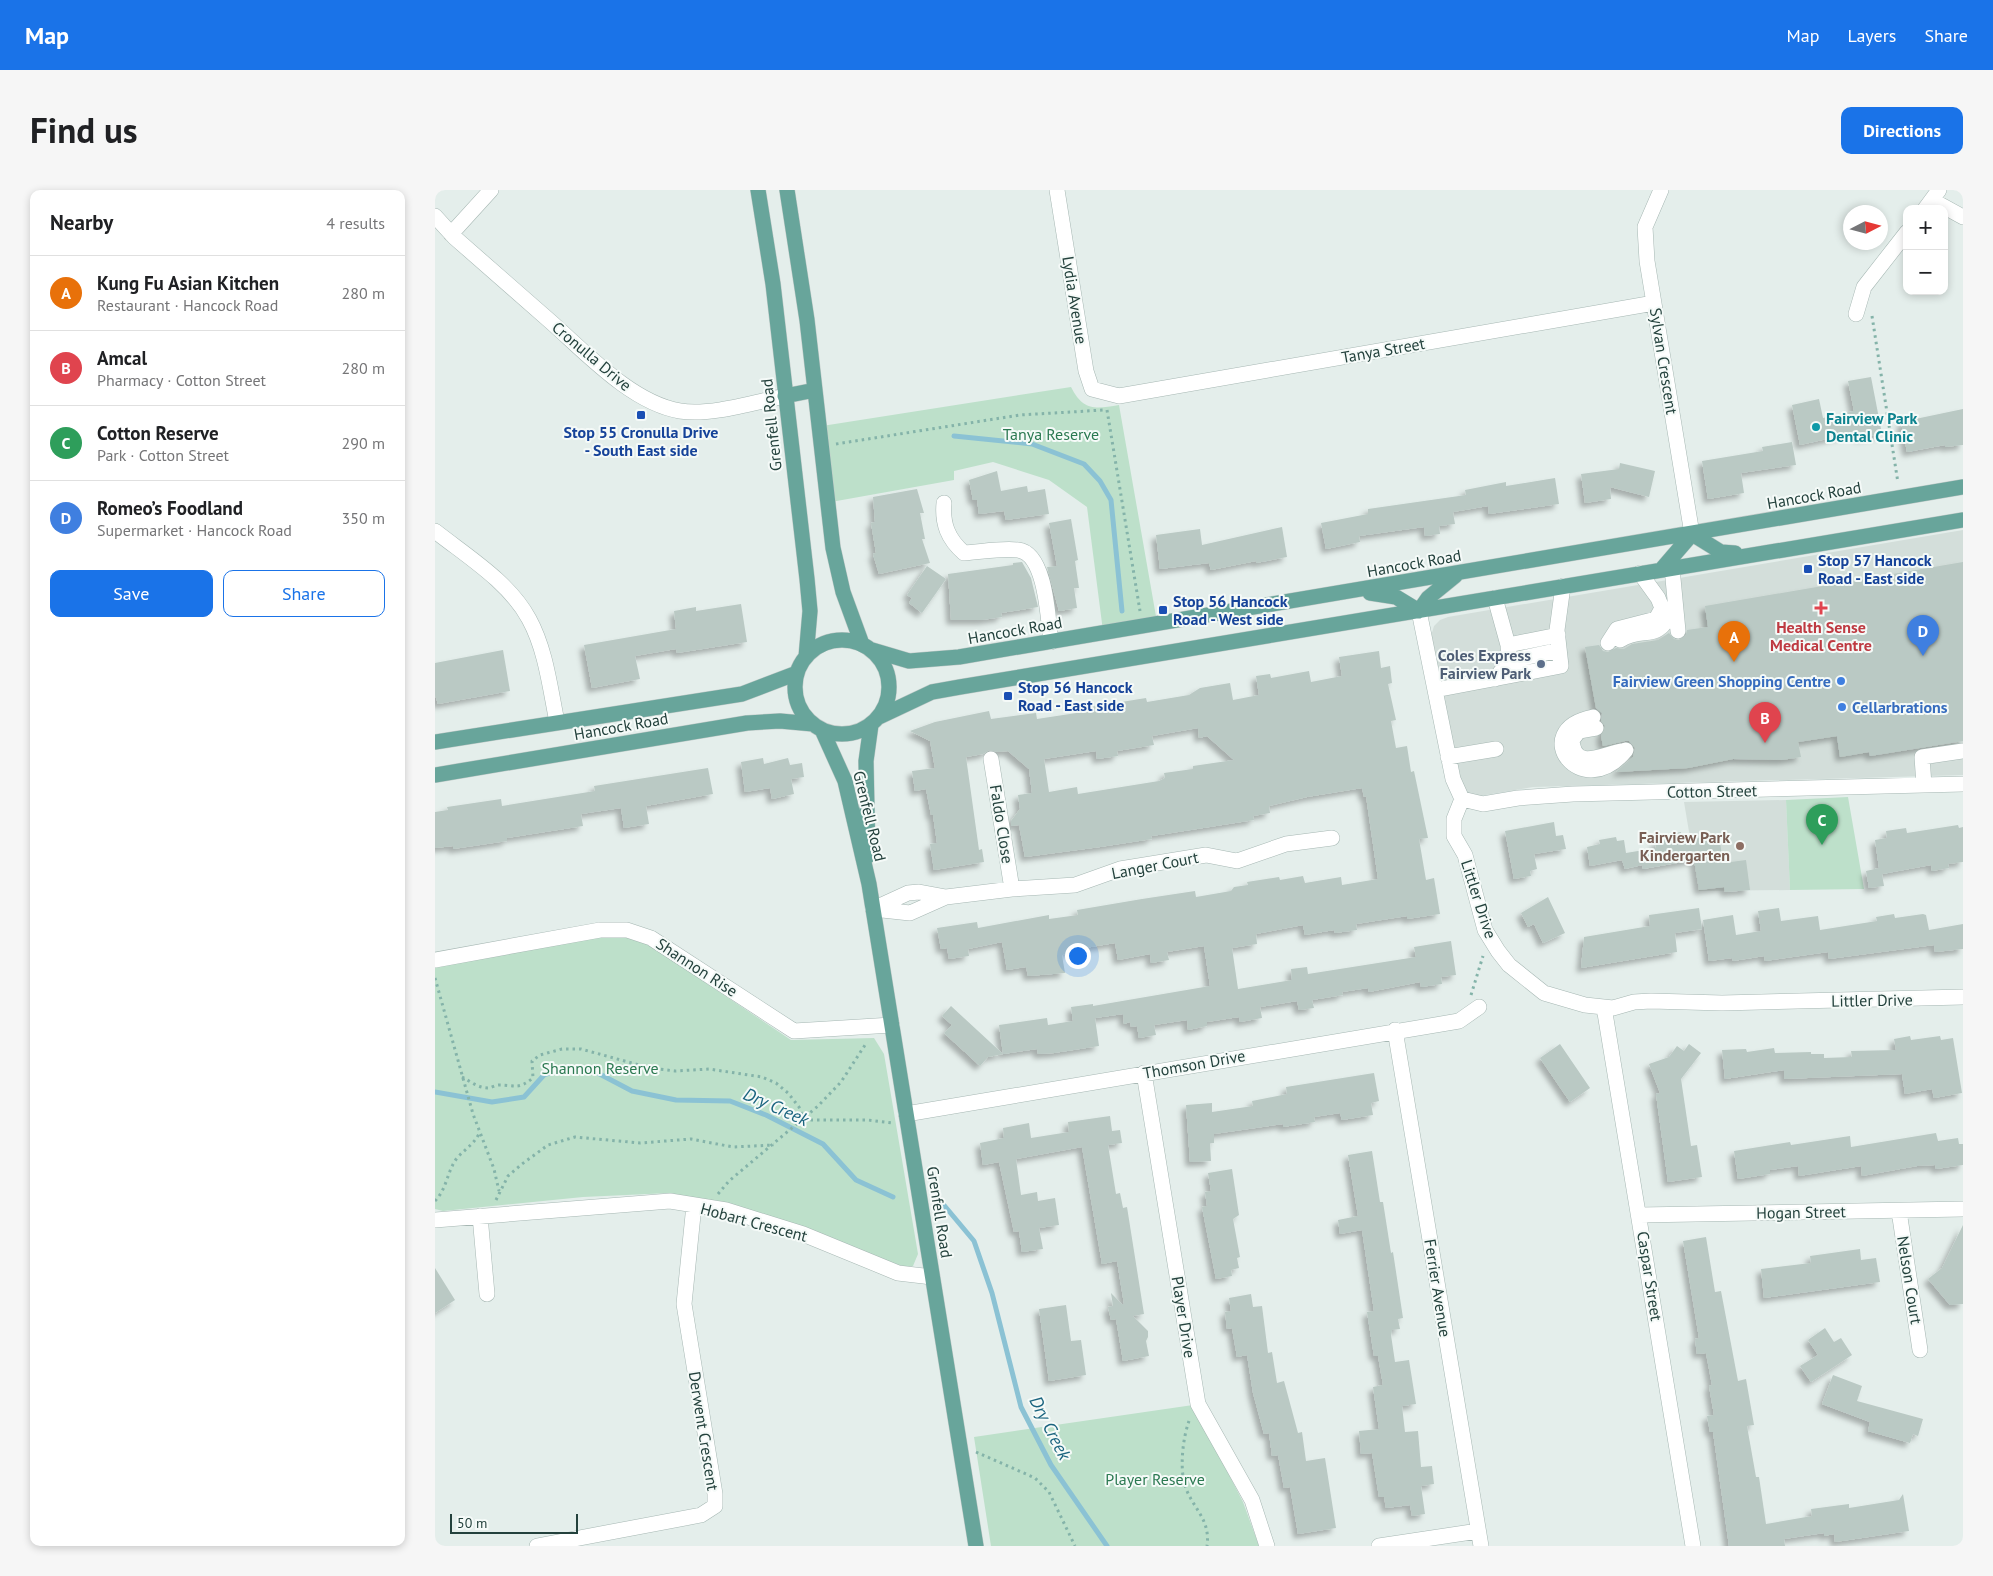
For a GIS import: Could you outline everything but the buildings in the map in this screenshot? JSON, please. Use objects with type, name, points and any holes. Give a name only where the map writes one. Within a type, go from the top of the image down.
[{"type":"main road","name":"Grenfell Road","points":[[758,190],[773,284],[807,579],[809,617],[806,657]]},
{"type":"main road","points":[[787,190],[807,320],[820,444],[837,573],[867,647],[884,664],[889,682],[888,700],[875,721]]},
{"type":"main road","points":[[785,396],[815,390]]},
{"type":"main road","name":"Hancock Road","points":[[867,647],[897,659],[927,661],[1142,627],[1963,488]]},
{"type":"main road","points":[[867,647],[847,640],[832,641],[817,647],[806,657],[797,673],[795,687],[797,701],[803,714],[817,727],[835,734],[860,732],[875,721],[933,692],[1963,520]]},
{"type":"main road","points":[[1666,569],[1692,534],[1721,552],[1753,555]]},
{"type":"main road","points":[[1419,611],[1435,590],[1458,573]]},
{"type":"main road","points":[[1352,591],[1396,597],[1419,611]]},
{"type":"main road","name":"Hancock Road","points":[[435,742],[742,694],[797,673]]},
{"type":"main road","name":"Hancock Road","points":[[435,775],[747,723],[774,721],[817,727]]},
{"type":"main road","name":"Grenfell Road","points":[[869,884],[866,761],[875,721]]},
{"type":"main road","name":"Grenfell Road","points":[[817,727],[845,781],[869,884],[886,1025],[907,1118],[976,1546]]},
{"type":"street","points":[[451,234],[491,190]]},
{"type":"street","name":"Lydia Avenue","points":[[1057,190],[1086,371],[1092,390],[1112,400]]},
{"type":"street","name":"Sylvan Crescent","points":[[1661,190],[1645,227],[1647,260],[1692,534]]},
{"type":"street","points":[[1932,200],[1963,217]]},
{"type":"street","name":"Cronulla Drive","points":[[435,216],[451,234],[610,374],[641,396],[661,406],[681,412],[701,411],[785,396]]},
{"type":"street","points":[[1864,313],[1864,287],[1903,237]]},
{"type":"street","name":"Tanya Street","points":[[1112,400],[1654,303]]},
{"type":"street","points":[[944,503],[943,518],[945,529],[955,545],[964,553],[1019,550],[1031,555],[1040,570],[1051,642]]},
{"type":"street","points":[[435,531],[497,580],[517,601],[530,620],[546,666],[557,722]]},
{"type":"street","points":[[1666,569],[1678,631]]},
{"type":"street","points":[[1640,574],[1658,598],[1662,608],[1656,619],[1617,629],[1613,642],[1630,636],[1652,633],[1665,624],[1675,608]]},
{"type":"street","points":[[1435,690],[1561,666],[1558,634],[1563,586]]},
{"type":"street","points":[[1495,598],[1509,645],[1509,661],[1495,679]]},
{"type":"street","points":[[1419,611],[1453,779],[1463,799]]},
{"type":"street","points":[[1509,645],[1558,634]]},
{"type":"street","points":[[1509,661],[1559,650]]},
{"type":"street","points":[[1576,720],[1595,722],[1579,731],[1572,740],[1573,749],[1581,758],[1590,760],[1626,750],[1618,760],[1601,768],[1587,770],[1577,768],[1566,758],[1562,745],[1564,734],[1576,720]]},
{"type":"street","points":[[1448,757],[1496,749]]},
{"type":"street","points":[[1924,785],[1922,757],[1963,751]]},
{"type":"street","name":"Faldo Close","points":[[991,758],[1012,889]]},
{"type":"street","name":"Cotton Street","points":[[1463,799],[1483,804],[1518,798],[1573,794],[1963,784]]},
{"type":"street","name":"Littler Drive","points":[[1463,799],[1453,819],[1454,836],[1465,855],[1485,930],[1495,947],[1521,976],[1544,993],[1585,1005],[1613,1008],[1634,1002],[1651,1001],[1722,1003],[1963,997]]},
{"type":"street","name":"Langer Court","points":[[873,909],[908,893],[919,892],[946,897],[1012,889],[1075,886],[1121,869],[1206,855],[1237,861],[1286,844],[1332,838]]},
{"type":"street","name":"Shannon Rise","points":[[435,960],[600,930],[627,930],[651,938],[794,1031],[886,1025]]},
{"type":"street","name":"Caspar Street","points":[[1604,1007],[1640,1215],[1693,1546]]},
{"type":"street","name":"Thomson Drive","points":[[907,1118],[1145,1073],[1395,1030],[1459,1021],[1474,1010]]},
{"type":"street","name":"Ferrier Avenue","points":[[1395,1030],[1479,1539]]},
{"type":"street","name":"Player Drive","points":[[1145,1073],[1198,1404],[1252,1500],[1267,1546]]},
{"type":"street","name":"Hobart Crescent","points":[[435,1220],[670,1201],[726,1210],[803,1234],[898,1273],[932,1277]]},
{"type":"street","name":"Derwent Crescent","points":[[537,1546],[701,1515],[715,1506],[715,1494],[684,1304],[701,1206]]},
{"type":"street","name":"Hogan Street","points":[[1640,1215],[1963,1209]]},
{"type":"street","name":"Nelson Court","points":[[1899,1211],[1920,1350]]},
{"type":"street","points":[[485,1216],[487,1294]]},
{"type":"street","points":[[1379,1546],[1479,1539]]},
{"type":"path","points":[[1864,313],[1901,498]]},
{"type":"path","points":[[820,444],[844,443],[1112,400],[1142,627]]},
{"type":"path","points":[[1474,1010],[1469,1000],[1483,954],[1495,947]]},
{"type":"path","points":[[435,978],[463,1082],[479,1134],[494,1169],[499,1192]]},
{"type":"path","points":[[701,1206],[803,1120],[841,1082],[886,1025]]},
{"type":"path","points":[[462,1077],[477,1086],[487,1088],[499,1085],[510,1087],[522,1086],[533,1078],[532,1061],[540,1055],[563,1050],[581,1049],[650,1068],[675,1071],[709,1069],[762,1077],[776,1083],[788,1093],[799,1107],[803,1120]]},
{"type":"path","points":[[803,1120],[907,1118]]},
{"type":"path","points":[[435,1201],[443,1190],[457,1158],[474,1143],[479,1134]]},
{"type":"path","points":[[485,1216],[508,1176],[548,1145],[575,1137],[587,1136],[641,1143],[691,1138],[733,1147],[774,1145]]},
{"type":"path","points":[[1198,1404],[1188,1422],[1183,1467],[1184,1482],[1206,1524],[1207,1546]]},
{"type":"path","points":[[958,1439],[977,1452],[1035,1478],[1049,1492],[1075,1546]]},
{"type":"shaded area","points":[[1963,530],[1963,775],[1533,787],[1480,796],[1470,795],[1461,786],[1431,636],[1434,626],[1440,620],[1448,617]]},
{"type":"shaded area","name":"Fairview Park Kindergarten","points":[[1786,800],[1790,890],[1699,891],[1684,802]]},
{"type":"green space","name":"Tanya Reserve","points":[[1071,387],[1085,404],[1096,407],[1119,405],[1157,622],[1103,631],[1087,507],[1049,480],[993,462],[954,471],[954,480],[831,502],[822,426]]},
{"type":"green space","points":[[1848,797],[1864,889],[1790,890],[1786,800]]},
{"type":"green space","name":"Shannon Reserve","points":[[601,937],[626,937],[648,944],[791,1040],[874,1038],[884,1054],[918,1254],[913,1266],[905,1268],[726,1204],[670,1193],[583,1197],[443,1211],[435,1209],[435,967]]},
{"type":"green space","name":"Player Reserve","points":[[1193,1405],[1243,1502],[1259,1546],[991,1546],[974,1437]]},
{"type":"waterway","points":[[954,436],[1032,444],[1084,464],[1100,481],[1111,500],[1122,611]]},
{"type":"waterway","name":"Dry Creek","points":[[435,1092],[492,1102],[524,1097],[544,1075],[568,1067],[592,1070],[632,1091],[676,1100],[730,1101],[766,1115],[823,1144],[856,1180],[893,1197]]},
{"type":"waterway","name":"Dry Creek","points":[[943,1204],[974,1241],[992,1293],[1021,1407],[1051,1465],[1107,1546]]},
{"type":"place","name":"Stop 55 Cronulla Drive - South East side","points":[[641,415]]},
{"type":"place","name":"Fairview Park Dental Clinic","points":[[1816,427]]},
{"type":"place","name":"Stop 57 Hancock Road - East side","points":[[1808,569]]},
{"type":"place","name":"Health Sense Medical Centre","points":[[1821,608]]},
{"type":"place","name":"Stop 56 Hancock Road - West side","points":[[1163,610]]},
{"type":"place","name":"Romeo’s Foodland","points":[[1923,656]]},
{"type":"place","name":"Kung Fu Asian Kitchen","points":[[1734,662]]},
{"type":"place","name":"Coles Express Fairview Park","points":[[1541,664]]},
{"type":"place","name":"Fairview Green Shopping Centre","points":[[1841,681]]},
{"type":"place","name":"Stop 56 Hancock Road - East side","points":[[1008,696]]},
{"type":"place","name":"Cellarbrations","points":[[1842,707]]},
{"type":"place","name":"Amcal","points":[[1765,743]]},
{"type":"place","name":"Cotton Reserve","points":[[1822,845]]},
{"type":"place","name":"Fairview Park Kindergarten","points":[[1740,846]]}]
